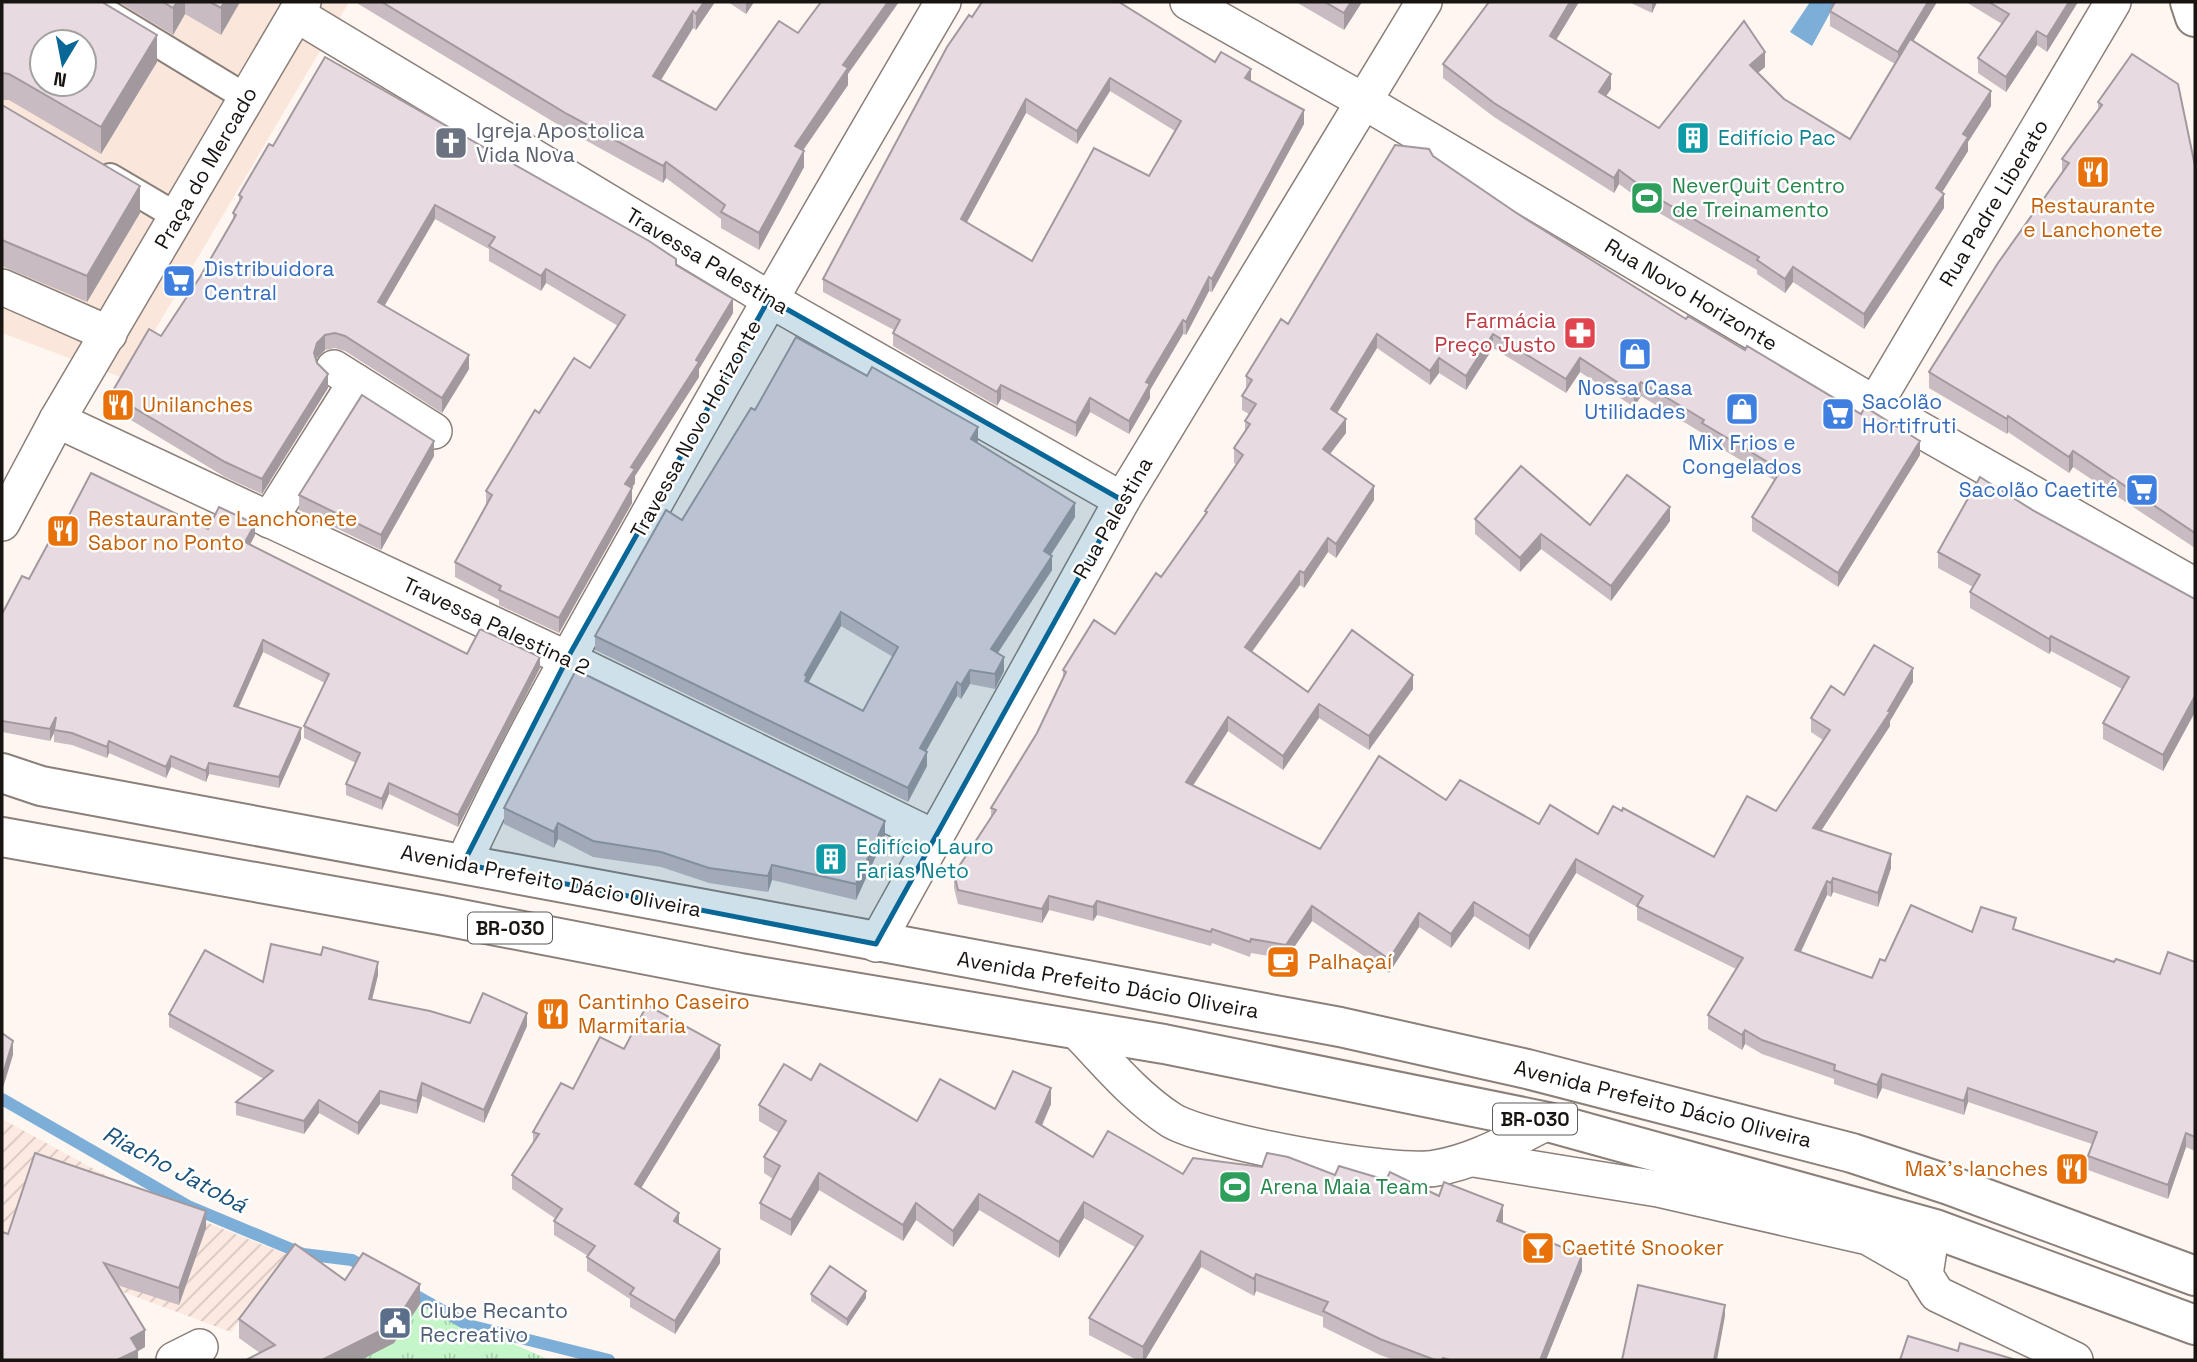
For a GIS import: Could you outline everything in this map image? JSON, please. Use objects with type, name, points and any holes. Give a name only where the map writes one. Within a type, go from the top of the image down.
[{"type":"main road","name":"Avenida Prefeito Dácio Oliveira","points":[[2,773],[41,786],[1340,1027],[1527,1069],[1852,1153],[1949,1185],[2195,1276]]},
{"type":"main road","name":"BR-030","points":[[2,837],[440,915],[740,973],[1075,1028],[1548,1122],[1935,1229],[2195,1325]]},
{"type":"street","points":[[89,2],[247,98]]},
{"type":"street","name":"Travessa Novo Horizonte","points":[[463,864],[492,800],[567,659],[769,299],[943,2]]},
{"type":"street","name":"Rua Novo Horizonte","points":[[1188,2],[1365,102],[1875,404],[2195,586]]},
{"type":"street","name":"Rua Palestina","points":[[876,943],[1122,500],[1424,2]]},
{"type":"street","name":"Rua Padre Liberato","points":[[1875,404],[2112,2]]},
{"type":"street","name":"Praça do Mercado","points":[[2,523],[57,420],[299,8]]},
{"type":"street","name":"Travessa Palestina","points":[[299,8],[769,299],[1122,500]]},
{"type":"street","points":[[84,162],[178,217]]},
{"type":"street","points":[[2,287],[109,334]]},
{"type":"street","points":[[270,520],[345,375],[434,431]]},
{"type":"street","name":"Travessa Palestina 2","points":[[57,420],[567,659],[933,838]]},
{"type":"street","points":[[1075,1028],[1153,1108],[1174,1122],[1201,1133],[1338,1161],[1395,1168],[1433,1169],[1474,1159],[1548,1122]]},
{"type":"street","points":[[1474,1159],[1658,1189],[1856,1234],[1868,1237],[1924,1269]]},
{"type":"street","points":[[1935,1229],[1924,1269],[1927,1282],[1945,1300],[2075,1360]]},
{"type":"highlighted area","points":[[769,299],[1122,500],[876,944],[463,864],[567,659]]},
{"type":"shaded area","points":[[2,2],[349,2],[126,379],[2,333]]},
{"type":"shaded area","points":[[2,1119],[151,1200],[288,1255],[231,1332],[2,1247]]},
{"type":"green space","name":"Clube Recanto Recreativo","points":[[362,1270],[424,1305],[550,1360],[281,1360]]},
{"type":"water","points":[[1810,2],[1836,2],[1812,46],[1790,32]]},
{"type":"building","points":[[2,2],[102,2],[157,35],[101,127],[51,98],[98,98],[98,28],[28,28],[28,85],[2,73]]},
{"type":"building","points":[[163,2],[177,2],[173,8]]},
{"type":"building","points":[[210,2],[224,2],[221,8]]},
{"type":"building","points":[[382,2],[704,2],[696,14],[693,11],[653,76],[716,110],[779,21],[798,33],[821,2],[888,2],[843,65],[848,68],[795,146],[804,151],[759,233],[721,212],[725,205],[666,162],[663,166],[567,114]]},
{"type":"building","points":[[982,2],[1119,2],[1215,62],[1221,52],[1251,69],[1245,78],[1304,110],[1212,279],[1209,277],[1186,322],[1183,320],[1146,382],[1150,384],[1129,421],[1090,398],[1076,423],[1001,385],[997,392],[893,333],[900,320],[823,279],[947,47],[969,15],[972,17]],"holes":[[[1110,78],[1181,121],[1149,176],[1094,148],[1032,261],[961,219],[1026,99],[1077,131]]]},
{"type":"building","points":[[1325,2],[1351,2],[1344,13]]},
{"type":"building","points":[[1489,2],[1570,2],[1550,36],[1611,74],[1599,92],[1659,128],[1744,21],[1765,52],[1750,65],[1784,99],[1850,139],[1910,39],[1991,91],[1963,134],[1968,137],[1936,188],[1944,194],[1864,314],[1793,267],[1785,279],[1757,260],[1759,257],[1654,196],[1619,170],[1614,178],[1494,103],[1443,64]]},
{"type":"building","points":[[1835,2],[1928,2],[1898,52],[1830,11]]},
{"type":"building","points":[[1989,2],[2069,2],[2047,37],[2037,31],[2006,77],[1978,58],[2009,14]]},
{"type":"building","points":[[2132,54],[2178,84],[2195,166],[2195,533],[2073,451],[2069,457],[2008,416],[2007,419],[1929,372],[1998,263],[2069,163],[2062,159],[2102,105],[2098,102]]},
{"type":"building","points":[[325,57],[649,241],[676,259],[676,265],[733,299],[696,360],[699,362],[631,467],[635,469],[625,484],[632,488],[559,618],[499,590],[501,586],[455,562],[492,495],[486,491],[535,410],[539,413],[574,358],[590,368],[625,315],[546,269],[541,276],[489,246],[495,237],[435,205],[378,302],[469,355],[442,398],[345,336],[335,333],[325,335],[317,343],[314,353],[317,363],[328,374],[262,479],[225,462],[111,394],[149,329],[161,336],[200,277],[236,215],[233,213],[242,197],[239,195],[269,144],[273,146]]},
{"type":"building","points":[[2,105],[140,186],[87,276],[2,240]]},
{"type":"building","points":[[1395,145],[1429,149],[1433,156],[1518,214],[1686,319],[1688,316],[1745,350],[1747,346],[1861,414],[1865,407],[1920,441],[1838,573],[1752,517],[1781,470],[1702,423],[1704,420],[1641,382],[1634,393],[1580,358],[1566,379],[1493,334],[1466,376],[1439,358],[1430,371],[1377,334],[1331,409],[1346,419],[1323,449],[1374,486],[1336,544],[1328,538],[1304,573],[1300,571],[1245,647],[1308,692],[1352,630],[1413,675],[1369,736],[1319,704],[1283,756],[1228,717],[1186,782],[1320,849],[1379,756],[1446,800],[1460,780],[1539,824],[1550,805],[1598,834],[1613,806],[1622,811],[1623,808],[1714,857],[1747,796],[1776,811],[1830,730],[1811,718],[1831,686],[1844,695],[1874,645],[1913,668],[1888,711],[1890,712],[1813,828],[1891,854],[1878,893],[1833,878],[1831,883],[1827,881],[1795,950],[1872,978],[1880,959],[1885,961],[1911,905],[1972,932],[1981,907],[2016,918],[2013,929],[2160,974],[2168,952],[2195,962],[2195,1137],[2186,1133],[2168,1185],[2088,1156],[2097,1132],[1968,1088],[1964,1101],[1882,1074],[1877,1085],[1834,1070],[1835,1065],[1762,1040],[1745,1030],[1742,1035],[1708,1015],[1743,958],[1637,906],[1643,896],[1576,859],[1529,936],[1474,902],[1451,934],[1419,913],[1389,959],[1312,906],[1286,945],[1251,939],[1250,942],[1212,929],[1211,932],[1097,901],[1093,907],[1049,896],[1042,909],[958,890],[954,874],[996,810],[991,808],[1037,733],[1066,672],[1063,670],[1094,620],[1115,634],[1156,573],[1161,577],[1243,455],[1234,448],[1250,424],[1245,421],[1256,404],[1242,396],[1252,380],[1246,376],[1281,319],[1288,324]]},
{"type":"building","points":[[796,337],[867,376],[872,367],[978,427],[971,439],[1075,503],[1044,551],[1052,556],[991,649],[1004,657],[995,674],[970,670],[961,685],[957,682],[920,748],[927,752],[908,788],[595,636],[666,510],[682,520],[751,408],[755,410]],"holes":[[[841,612],[898,647],[863,711],[805,681],[805,675]]]},
{"type":"building","points":[[362,395],[434,441],[381,535],[299,495]]},
{"type":"building","points":[[1521,466],[1590,525],[1627,475],[1670,507],[1611,586],[1541,534],[1520,558],[1475,519]]},
{"type":"building","points":[[91,473],[208,529],[219,507],[255,524],[245,542],[467,654],[480,629],[540,657],[458,815],[389,783],[382,799],[346,784],[360,753],[304,726],[329,674],[263,640],[234,706],[301,728],[279,777],[209,763],[206,771],[171,756],[166,767],[109,741],[107,747],[72,733],[54,730],[56,717],[50,729],[2,721],[2,614],[22,576],[29,579],[49,542],[54,544]]},
{"type":"building","points":[[1980,477],[2034,511],[2195,599],[2195,696],[2163,755],[2103,723],[2129,677],[2051,636],[2049,639],[1970,592],[1980,575],[1938,552]]},
{"type":"building","points":[[576,670],[885,821],[856,884],[772,865],[768,876],[709,868],[661,852],[593,841],[558,823],[554,832],[504,808]]},
{"type":"building","points":[[271,944],[321,955],[323,947],[378,962],[369,999],[430,1011],[470,1023],[483,993],[527,1013],[484,1110],[422,1083],[417,1101],[380,1091],[358,1123],[319,1100],[304,1121],[236,1102],[273,1071],[169,1014],[205,950],[263,982]]},
{"type":"building","points":[[647,1005],[720,1045],[635,1184],[679,1213],[674,1221],[720,1249],[675,1321],[630,1294],[634,1288],[587,1257],[595,1246],[554,1221],[562,1209],[512,1175],[539,1134],[533,1132],[561,1083],[573,1089],[600,1037],[624,1049]]},
{"type":"building","points":[[2,1033],[13,1041],[2,1077]]},
{"type":"building","points":[[784,1064],[811,1080],[820,1064],[917,1121],[940,1079],[995,1109],[1013,1071],[1051,1088],[1036,1122],[1093,1157],[1108,1131],[1183,1174],[1193,1158],[1262,1167],[1267,1153],[1288,1157],[1335,1175],[1339,1166],[1386,1180],[1390,1172],[1439,1196],[1444,1182],[1503,1205],[1497,1221],[1582,1255],[1540,1360],[1435,1360],[1380,1339],[1323,1311],[1328,1302],[1256,1274],[1254,1279],[1201,1251],[1143,1347],[1089,1318],[1143,1236],[1084,1202],[1059,1242],[979,1194],[953,1231],[916,1203],[903,1225],[819,1173],[791,1220],[760,1203],[780,1166],[764,1157],[786,1121],[759,1105]]},
{"type":"building","points":[[35,1153],[206,1211],[179,1288],[104,1263],[145,1330],[131,1338],[138,1350],[117,1360],[2,1360],[2,1232],[8,1234]]},
{"type":"building","points":[[295,1244],[345,1280],[363,1253],[420,1284],[394,1324],[322,1360],[246,1360],[275,1345],[239,1319]]},
{"type":"building","points":[[830,1266],[866,1291],[847,1319],[811,1294]]},
{"type":"building","points":[[1638,1285],[1725,1305],[1714,1360],[1622,1360]]},
{"type":"building","points":[[1908,1336],[1958,1351],[1960,1343],[2016,1360],[1900,1360]]},
{"type":"waterway","name":"Riacho Jatobá","points":[[2,1099],[188,1206],[303,1254],[352,1260],[371,1271]]},
{"type":"waterway","name":"Riacho Jatobá","points":[[406,1290],[468,1325],[609,1360]]},
{"type":"place","name":"Edifício Pac","points":[[1693,138]]},
{"type":"place","name":"Igreja Apostolica Vida Nova","points":[[451,143]]},
{"type":"place","name":"Restaurante e Lanchonete","points":[[2093,172]]},
{"type":"place","name":"NeverQuit Centro de Treinamento","points":[[1647,198]]},
{"type":"place","name":"Distribuidora Central","points":[[179,281]]},
{"type":"place","name":"Farmácia Preço Justo","points":[[1580,333]]},
{"type":"place","name":"Nossa Casa Utilidades","points":[[1635,354]]},
{"type":"place","name":"Unilanches","points":[[118,405]]},
{"type":"place","name":"Mix Frios e Congelados","points":[[1742,409]]},
{"type":"place","name":"Sacolão Hortifruti","points":[[1838,414]]},
{"type":"place","name":"Sacolão Caetité","points":[[2142,490]]},
{"type":"place","name":"Restaurante e Lanchonete Sabor no Ponto","points":[[63,531]]},
{"type":"place","name":"Edifício Lauro Farias Neto","points":[[831,859]]},
{"type":"place","name":"Palhaçaí","points":[[1283,962]]},
{"type":"place","name":"Cantinho Caseiro Marmitaria","points":[[553,1014]]},
{"type":"place","name":"Max's lanches","points":[[2072,1169]]},
{"type":"place","name":"Arena Maia Team","points":[[1235,1187]]},
{"type":"place","name":"Caetité Snooker","points":[[1538,1248]]},
{"type":"place","name":"Clube Recanto Recreativo","points":[[395,1323]]}]
